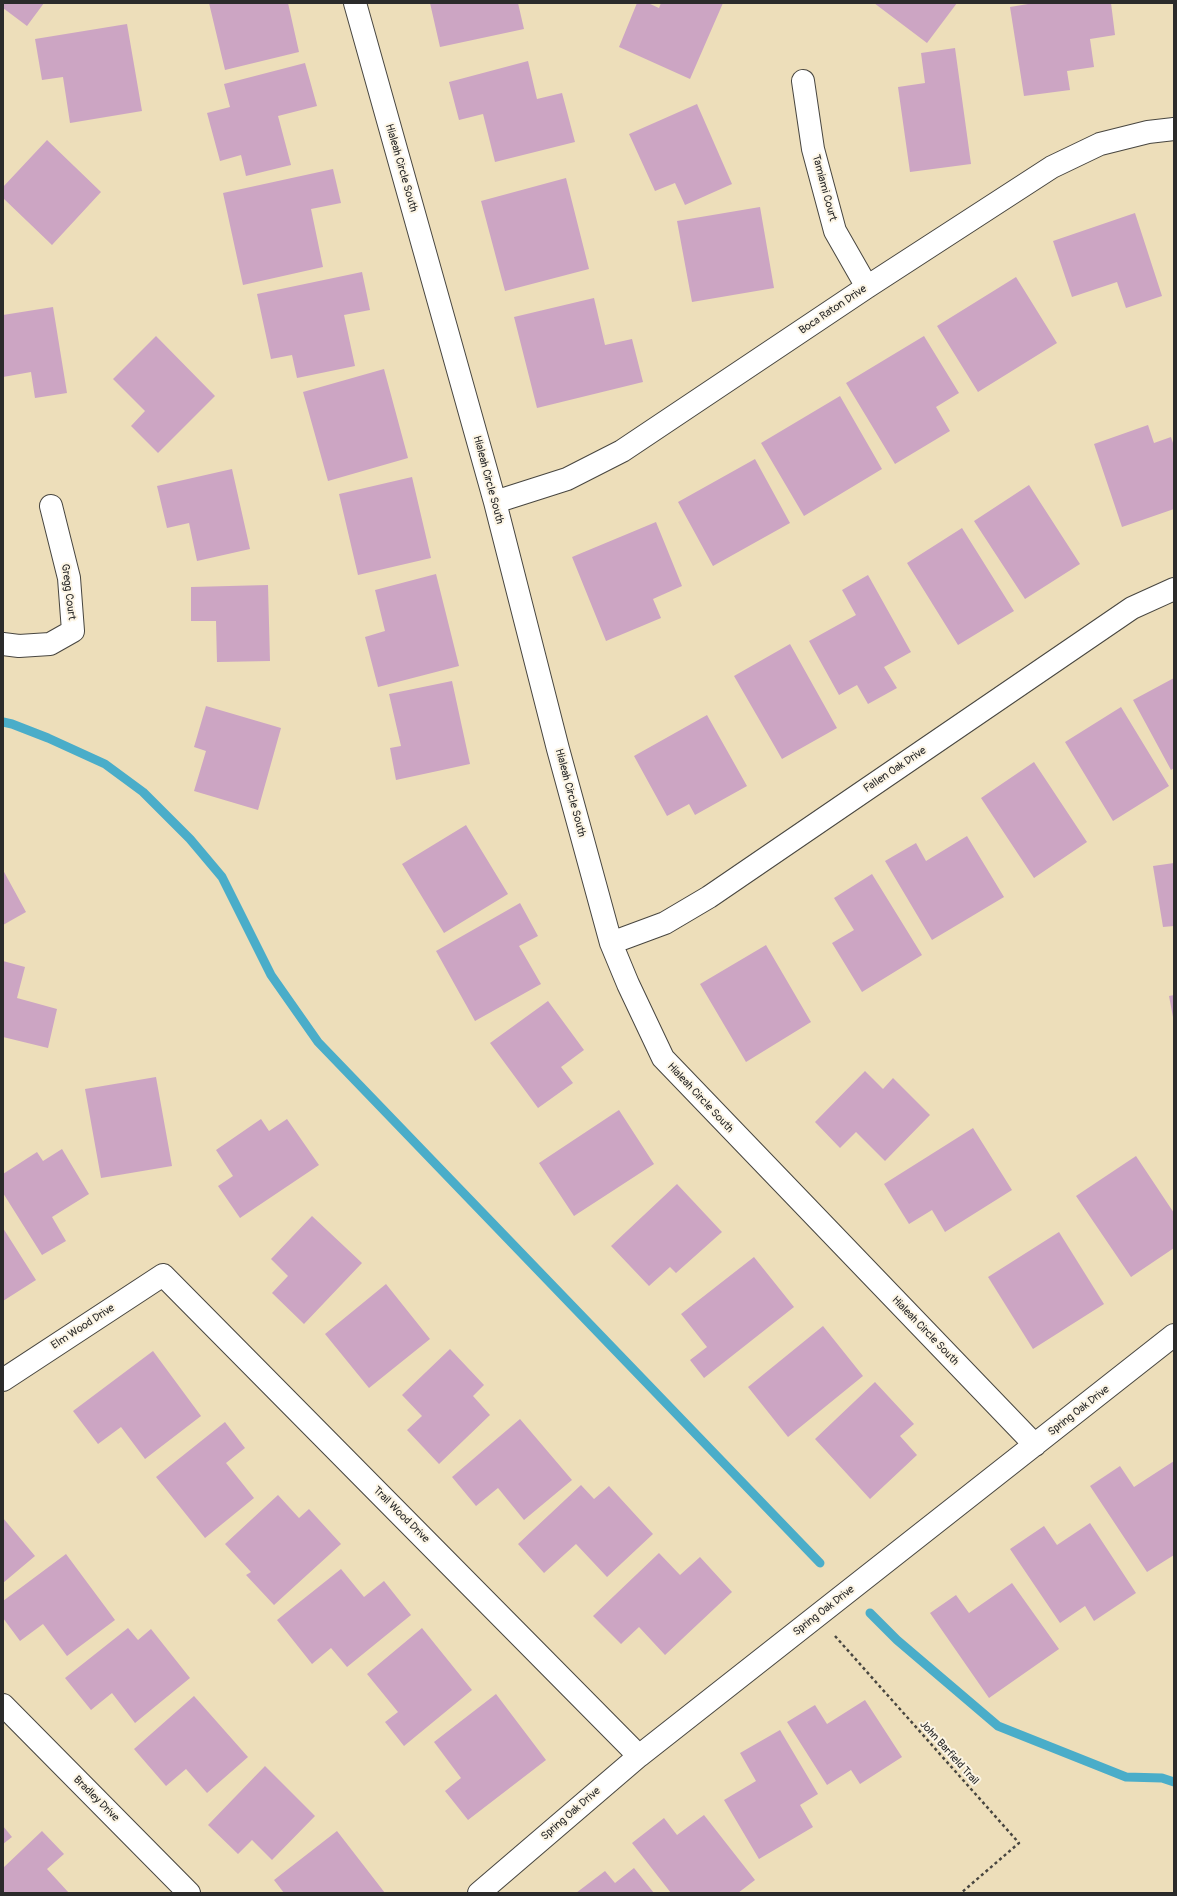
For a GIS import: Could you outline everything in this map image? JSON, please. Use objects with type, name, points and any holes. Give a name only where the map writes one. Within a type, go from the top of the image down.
[{"type":"street","name":"Hialeah Circle South","points":[[355,3],[495,502],[558,749],[611,943],[628,984],[663,1058],[1035,1446]]},
{"type":"street","name":"Tamiami Court","points":[[803,81],[813,149],[835,231],[866,287]]},
{"type":"street","name":"Boca Raton Drive","points":[[495,502],[567,480],[622,451],[866,287],[1052,167],[1100,144],[1148,132],[1174,129]]},
{"type":"street","name":"Gregg Court","points":[[3,644],[19,646],[50,644],[73,631],[69,578],[51,506]]},
{"type":"street","name":"Fallen Oak Drive","points":[[611,943],[665,923],[710,898],[1132,608],[1174,589]]},
{"type":"street","name":"Elm Wood Drive","points":[[3,1380],[163,1275]]},
{"type":"street","name":"Trail Wood Drive","points":[[163,1275],[639,1756]]},
{"type":"street","name":"Spring Oak Drive","points":[[479,1893],[639,1756],[1174,1336]]},
{"type":"street","name":"Bradley Drive","points":[[3,1705],[189,1893]]},
{"type":"path","name":"John Barfield Trail","points":[[817,1616],[1019,1843],[961,1893]]},
{"type":"building","points":[[3,3],[44,3],[27,26],[3,8]]},
{"type":"building","points":[[209,3],[288,3],[299,52],[225,70]]},
{"type":"building","points":[[430,3],[518,3],[524,29],[440,47]]},
{"type":"building","points":[[637,3],[648,3],[659,8],[661,3],[723,3],[690,79],[619,47]]},
{"type":"building","points":[[874,3],[957,3],[927,43]]},
{"type":"building","points":[[1034,3],[1111,3],[1115,35],[1090,39],[1094,67],[1067,71],[1070,90],[1024,96],[1010,7]]},
{"type":"building","points":[[127,24],[142,111],[70,123],[63,77],[42,80],[35,39]]},
{"type":"building","points":[[955,48],[971,164],[910,172],[898,87],[925,83],[921,53]]},
{"type":"building","points":[[528,61],[537,99],[562,93],[575,142],[495,162],[483,114],[459,120],[449,82]]},
{"type":"building","points":[[305,63],[317,106],[278,116],[291,165],[246,176],[241,155],[220,161],[207,113],[230,107],[224,84]]},
{"type":"building","points":[[697,104],[732,184],[685,205],[675,183],[655,191],[629,134]]},
{"type":"building","points":[[47,140],[101,192],[52,245],[3,198],[3,187]]},
{"type":"building","points":[[333,169],[341,203],[311,209],[323,267],[243,285],[223,193]]},
{"type":"building","points":[[566,178],[589,269],[505,291],[481,201]]},
{"type":"building","points":[[760,207],[774,288],[692,302],[677,221]]},
{"type":"building","points":[[1135,213],[1162,296],[1126,308],[1117,282],[1072,297],[1053,241]]},
{"type":"building","points":[[362,272],[370,310],[344,315],[355,366],[297,378],[292,355],[271,359],[257,294]]},
{"type":"building","points":[[1016,277],[1057,343],[978,392],[937,326]]},
{"type":"building","points":[[594,298],[605,345],[632,339],[643,382],[537,408],[514,317]]},
{"type":"building","points":[[53,307],[67,393],[35,398],[31,372],[3,377],[3,315]]},
{"type":"building","points":[[156,336],[215,396],[158,453],[131,426],[145,411],[113,379]]},
{"type":"building","points":[[924,336],[959,393],[936,407],[950,431],[895,464],[846,383]]},
{"type":"building","points":[[384,369],[408,458],[328,481],[303,392]]},
{"type":"building","points":[[840,396],[882,469],[804,516],[761,443]]},
{"type":"building","points":[[1148,425],[1154,443],[1171,437],[1174,446],[1174,509],[1122,527],[1094,444]]},
{"type":"building","points":[[755,459],[790,523],[713,566],[678,502]]},
{"type":"building","points":[[232,469],[250,549],[197,561],[189,523],[167,528],[157,486]]},
{"type":"building","points":[[412,477],[431,558],[358,575],[339,494]]},
{"type":"building","points":[[1029,485],[1080,564],[1025,599],[974,521]]},
{"type":"building","points":[[656,522],[682,586],[653,599],[661,618],[606,641],[572,557]]},
{"type":"building","points":[[962,528],[1014,611],[958,645],[907,563]]},
{"type":"building","points":[[436,574],[459,666],[378,687],[365,637],[385,631],[375,590]]},
{"type":"building","points":[[868,575],[911,652],[884,667],[897,688],[868,704],[857,685],[839,695],[809,641],[856,615],[842,590]]},
{"type":"building","points":[[268,585],[270,661],[217,662],[216,621],[191,621],[191,587]]},
{"type":"building","points":[[790,644],[837,728],[782,759],[734,676]]},
{"type":"building","points":[[1174,678],[1174,768],[1171,770],[1133,700]]},
{"type":"building","points":[[452,681],[470,764],[396,780],[390,748],[401,746],[389,694]]},
{"type":"building","points":[[206,706],[281,728],[258,810],[194,791],[206,751],[194,747]]},
{"type":"building","points":[[1121,707],[1169,786],[1113,821],[1065,742]]},
{"type":"building","points":[[707,715],[747,786],[695,815],[689,804],[667,816],[634,756]]},
{"type":"building","points":[[1034,762],[1087,842],[1034,878],[981,798]]},
{"type":"building","points":[[466,825],[508,894],[444,933],[402,864]]},
{"type":"building","points":[[967,836],[1004,897],[932,940],[885,861],[916,843],[926,861]]},
{"type":"building","points":[[1174,863],[1174,926],[1163,927],[1153,866]]},
{"type":"building","points":[[3,870],[26,912],[3,925]]},
{"type":"building","points":[[872,874],[922,955],[862,992],[832,943],[854,930],[834,898]]},
{"type":"building","points":[[520,903],[538,936],[519,946],[541,984],[475,1021],[436,951]]},
{"type":"building","points":[[766,945],[811,1022],[746,1062],[700,984]]},
{"type":"building","points":[[3,961],[25,967],[17,998],[57,1009],[48,1048],[3,1037]]},
{"type":"building","points":[[1174,995],[1174,1017],[1173,1017],[1169,996]]},
{"type":"building","points":[[548,1001],[584,1050],[561,1067],[573,1083],[538,1108],[490,1043]]},
{"type":"building","points":[[865,1071],[883,1089],[893,1078],[930,1115],[885,1161],[856,1132],[840,1148],[815,1122]]},
{"type":"building","points":[[156,1077],[172,1166],[101,1178],[85,1089]]},
{"type":"building","points":[[619,1110],[654,1164],[574,1216],[539,1163]]},
{"type":"building","points":[[261,1119],[269,1131],[287,1119],[319,1165],[240,1218],[218,1186],[233,1176],[216,1150]]},
{"type":"building","points":[[973,1128],[1012,1190],[945,1232],[932,1210],[909,1224],[884,1184]]},
{"type":"building","points":[[62,1149],[89,1194],[52,1217],[66,1241],[42,1255],[3,1193],[3,1174],[37,1152],[43,1161]]},
{"type":"building","points":[[1136,1156],[1174,1213],[1174,1248],[1131,1277],[1076,1196]]},
{"type":"building","points":[[677,1184],[722,1232],[676,1273],[670,1267],[649,1286],[611,1246]]},
{"type":"building","points":[[312,1216],[362,1263],[304,1324],[272,1293],[288,1276],[271,1259]]},
{"type":"building","points":[[3,1228],[36,1280],[3,1301]]},
{"type":"building","points":[[1059,1232],[1104,1304],[1033,1349],[988,1277]]},
{"type":"building","points":[[754,1257],[794,1307],[704,1378],[690,1360],[707,1347],[681,1314]]},
{"type":"building","points":[[386,1284],[430,1339],[369,1388],[325,1334]]},
{"type":"building","points":[[823,1326],[863,1376],[788,1437],[748,1387]]},
{"type":"building","points":[[450,1349],[484,1385],[473,1396],[490,1415],[439,1464],[407,1430],[422,1416],[402,1395]]},
{"type":"building","points":[[153,1351],[201,1416],[145,1459],[121,1427],[98,1444],[73,1411]]},
{"type":"building","points":[[875,1382],[914,1424],[900,1436],[917,1455],[870,1499],[815,1439]]},
{"type":"building","points":[[520,1419],[572,1480],[524,1520],[498,1488],[476,1506],[452,1477]]},
{"type":"building","points":[[225,1422],[245,1448],[226,1463],[254,1498],[205,1538],[156,1477]]},
{"type":"building","points":[[1174,1461],[1174,1555],[1147,1572],[1090,1486],[1120,1466],[1134,1487]]},
{"type":"building","points":[[581,1485],[594,1499],[609,1486],[653,1534],[607,1577],[576,1544],[544,1573],[518,1544]]},
{"type":"building","points":[[278,1495],[299,1518],[309,1509],[341,1544],[274,1605],[246,1575],[251,1572],[225,1544]]},
{"type":"building","points":[[3,1518],[35,1556],[3,1583]]},
{"type":"building","points":[[1090,1523],[1136,1593],[1094,1621],[1085,1606],[1060,1623],[1010,1549],[1044,1526],[1057,1545]]},
{"type":"building","points":[[659,1553],[680,1575],[700,1557],[732,1592],[665,1655],[639,1627],[621,1644],[593,1616]]},
{"type":"building","points":[[66,1554],[115,1620],[67,1656],[43,1624],[20,1641],[3,1618],[3,1601]]},
{"type":"building","points":[[341,1569],[364,1597],[384,1581],[411,1615],[347,1667],[331,1648],[312,1664],[277,1620]]},
{"type":"building","points":[[1012,1583],[1059,1649],[989,1698],[930,1613],[956,1595],[969,1613]]},
{"type":"building","points":[[128,1628],[138,1640],[151,1629],[190,1678],[135,1723],[112,1693],[91,1710],[65,1678]]},
{"type":"building","points":[[422,1628],[472,1690],[404,1746],[385,1722],[398,1712],[367,1674]]},
{"type":"building","points":[[496,1694],[546,1760],[468,1820],[445,1791],[461,1778],[434,1742]]},
{"type":"building","points":[[194,1696],[248,1757],[207,1793],[186,1769],[166,1786],[134,1749]]},
{"type":"building","points":[[865,1700],[902,1757],[860,1784],[851,1770],[827,1785],[787,1722],[815,1705],[827,1724]]},
{"type":"building","points":[[780,1730],[818,1794],[800,1805],[813,1827],[759,1859],[724,1800],[756,1781],[740,1753]]},
{"type":"building","points":[[265,1766],[315,1816],[272,1860],[252,1840],[238,1854],[208,1825]]},
{"type":"building","points":[[704,1815],[755,1880],[738,1893],[671,1893],[632,1843],[664,1818],[677,1835]]},
{"type":"building","points":[[3,1826],[12,1837],[3,1844]]},
{"type":"building","points":[[42,1831],[64,1854],[47,1869],[69,1893],[3,1893],[3,1868]]},
{"type":"building","points":[[337,1831],[385,1893],[284,1893],[274,1880]]},
{"type":"building","points":[[634,1868],[654,1893],[576,1893],[605,1871],[615,1883]]},
{"type":"waterway","points":[[3,722],[48,738],[105,764],[143,792],[190,839],[222,877],[271,975],[318,1042],[820,1563]]},
{"type":"waterway","points":[[870,1613],[897,1640],[998,1726],[1126,1777],[1162,1778],[1174,1782]]}]
